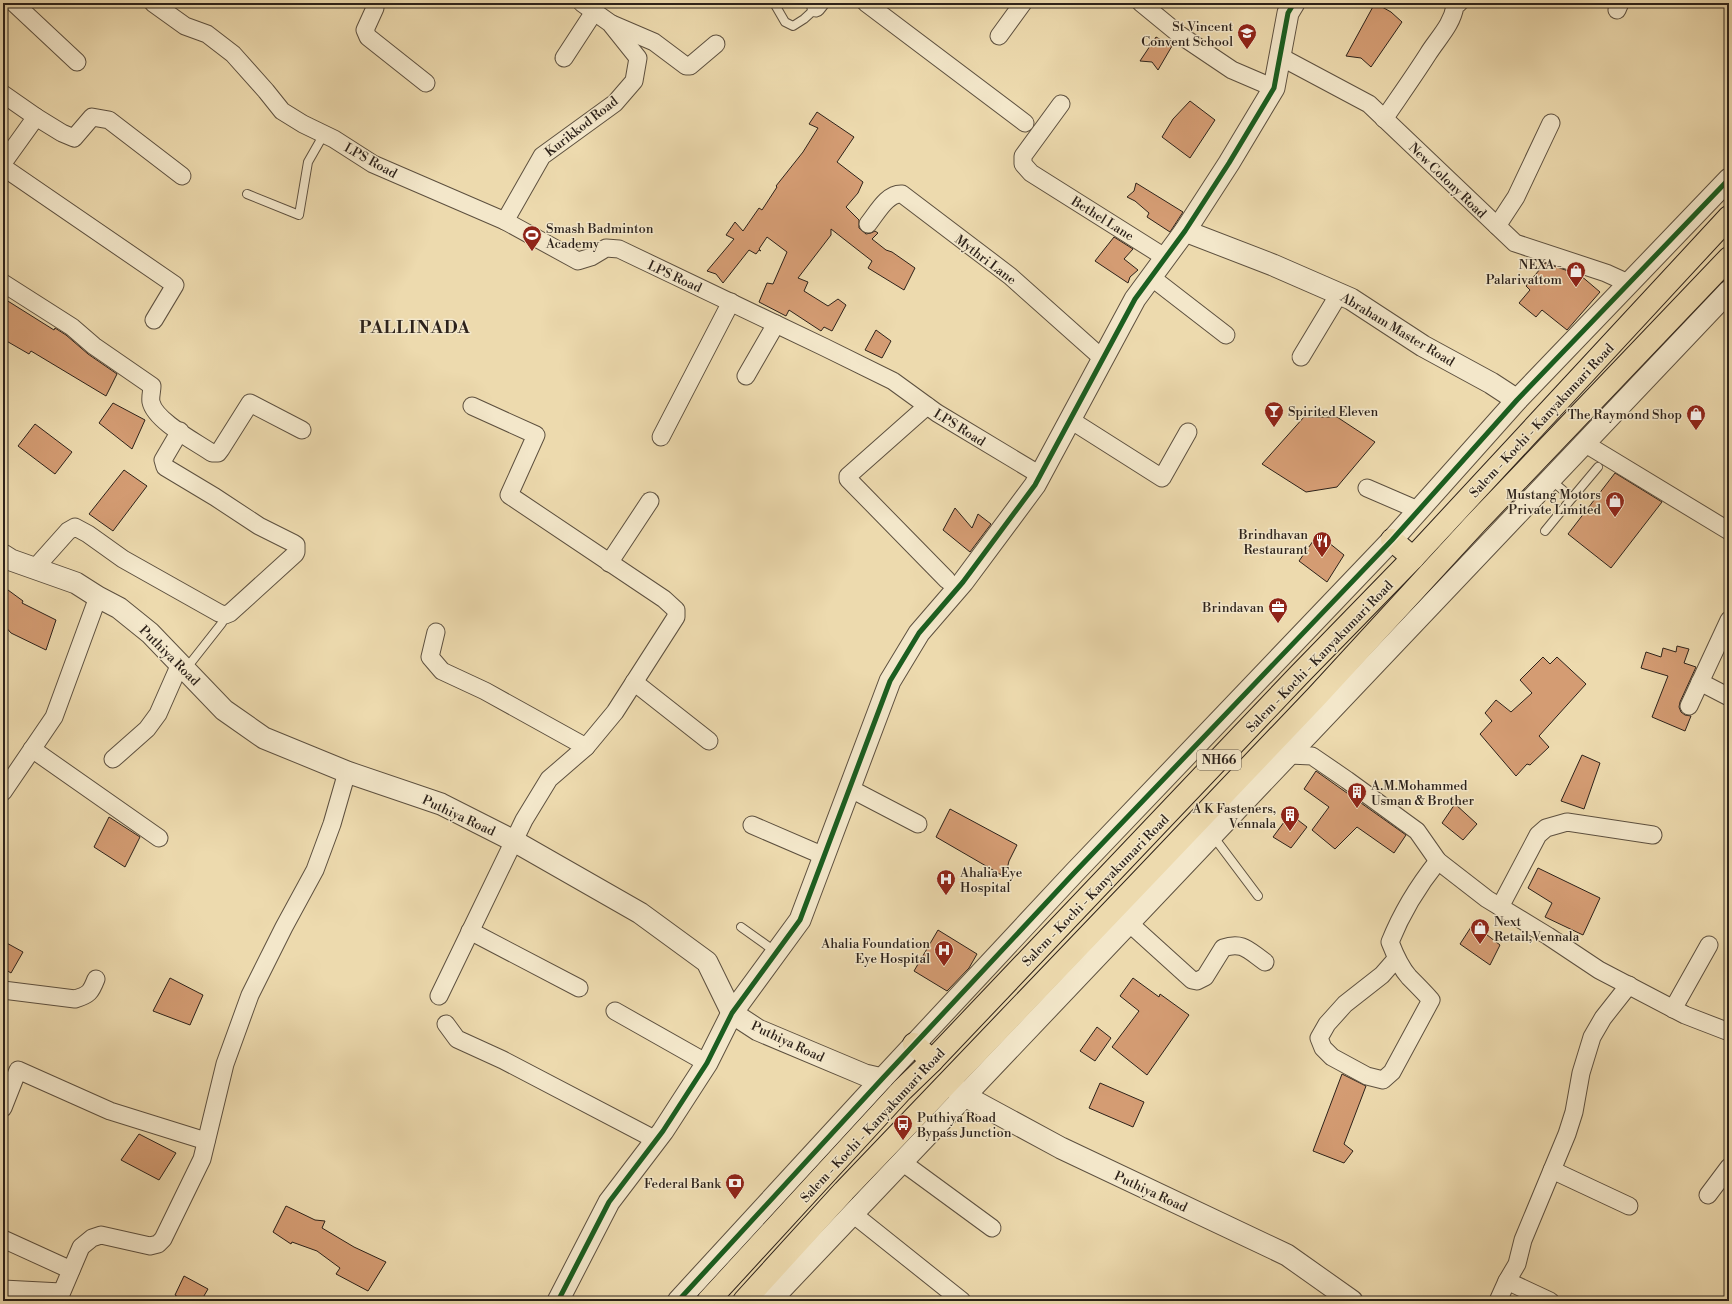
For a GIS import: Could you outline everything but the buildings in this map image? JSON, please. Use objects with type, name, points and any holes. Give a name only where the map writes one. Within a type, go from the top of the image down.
[{"type":"highway","name":"Salem - Kochi - Kanyakumari Road","points":[[708,1301],[902,1090],[932,1061],[1298,676],[1413,558],[1729,217]]},
{"type":"highway","name":"Salem - Kochi - Kanyakumari Road","points":[[744,1301],[844,1191],[957,1089],[1476,523],[1729,258]]},
{"type":"highway","points":[[1392,540],[1413,558]]},
{"type":"highway","points":[[1298,676],[1317,696]]},
{"type":"highway","points":[[914,1044],[932,1061]]},
{"type":"street","points":[[14,3],[77,62]]},
{"type":"street","name":"LPS Road","points":[[153,3],[185,26],[207,34],[233,54],[266,90],[282,111],[334,139],[374,164],[505,221],[578,260],[591,257],[606,248],[619,249],[892,381],[927,406],[1040,475]]},
{"type":"street","points":[[375,3],[375,8],[364,30],[368,37],[426,83]]},
{"type":"street","points":[[866,3],[1025,123]]},
{"type":"street","points":[[999,36],[1023,3]]},
{"type":"street","points":[[1142,3],[1180,35],[1232,70],[1274,88]]},
{"type":"street","points":[[558,1301],[609,1202],[656,1140],[706,1063],[732,1013],[800,920],[890,681],[919,632],[963,582],[1035,485],[1069,419],[1135,299],[1166,258],[1230,163],[1274,88],[1288,13],[1294,3]]},
{"type":"street","points":[[1384,119],[1418,72],[1428,53],[1453,17],[1455,6],[1459,3]]},
{"type":"street","points":[[564,58],[588,7]]},
{"type":"street","name":"Kurikkod Road","points":[[505,221],[542,156],[615,103],[634,81],[638,58],[610,23],[588,7]]},
{"type":"street","points":[[610,23],[654,42],[686,66],[690,66],[716,44]]},
{"type":"street","name":"New Colony Road","points":[[1279,56],[1369,104],[1515,243],[1606,273],[1628,283]]},
{"type":"street","points":[[3,94],[36,117],[62,133],[74,138],[92,117],[109,120],[182,176]]},
{"type":"street","name":"Bethel Lane","points":[[1061,104],[1023,156],[1023,164],[1040,179],[1166,258]]},
{"type":"street","points":[[3,163],[36,117]]},
{"type":"street","points":[[1497,226],[1516,197],[1550,123]]},
{"type":"street","points":[[3,167],[174,285],[154,320]]},
{"type":"street","points":[[678,1301],[882,1078],[1074,873],[1392,540],[1517,400],[1729,179]]},
{"type":"street","name":"Mythri Lane","points":[[868,224],[889,198],[896,194],[902,194],[1010,276],[1102,358]]},
{"type":"street","name":"Abraham Master Road","points":[[1184,231],[1273,265],[1351,299],[1423,346],[1491,383],[1517,400]]},
{"type":"street","points":[[1151,277],[1226,335]]},
{"type":"street","points":[[3,284],[72,327],[94,346],[152,386],[151,401],[156,413],[170,425],[212,453],[218,453],[250,403],[302,430]]},
{"type":"street","points":[[770,1301],[902,1162],[957,1089],[1130,923],[1729,291]]},
{"type":"street","points":[[1301,357],[1339,294]]},
{"type":"street","points":[[661,436],[731,302]]},
{"type":"street","points":[[746,376],[776,324]]},
{"type":"street","points":[[439,996],[514,841],[549,779],[586,747],[614,712],[676,617],[676,610],[664,599],[509,496],[536,436],[472,406]]},
{"type":"street","points":[[927,406],[848,476],[848,479],[947,580]]},
{"type":"street","points":[[1069,419],[1162,478],[1188,432]]},
{"type":"street","points":[[35,568],[68,531],[75,527],[88,534],[123,559],[225,615],[230,613],[295,554],[296,545],[259,526],[166,467],[163,460],[180,431]]},
{"type":"street","points":[[1584,443],[1729,531]]},
{"type":"street","points":[[1367,488],[1418,510]]},
{"type":"street","points":[[609,563],[650,501]]},
{"type":"street","name":"Puthiya Road","points":[[3,556],[76,583],[98,598],[119,608],[150,633],[224,710],[264,738],[346,772],[441,804],[514,841],[640,913],[707,962],[732,1013],[758,1030],[865,1075],[882,1078]]},
{"type":"street","points":[[3,792],[54,717],[98,598]]},
{"type":"street","points":[[1690,706],[1729,620]]},
{"type":"street","points":[[436,632],[430,657],[442,671],[485,691],[586,747]]},
{"type":"street","points":[[113,759],[148,729],[158,714],[182,667]]},
{"type":"street","points":[[634,682],[709,741]]},
{"type":"street","points":[[1700,682],[1729,697]]},
{"type":"street","points":[[32,749],[159,838]]},
{"type":"street","points":[[1289,755],[1312,756],[1347,780],[1418,831],[1438,861],[1487,899],[1548,936],[1599,970],[1673,1009],[1729,1032]]},
{"type":"street","points":[[3,1289],[59,1297],[81,1247],[92,1238],[101,1235],[150,1246],[158,1244],[163,1239],[202,1159],[225,1064],[250,995],[284,927],[315,870],[332,824],[346,772]]},
{"type":"street","points":[[849,788],[918,824]]},
{"type":"street","points":[[1500,906],[1538,834],[1546,828],[1567,822],[1653,835]]},
{"type":"street","points":[[752,825],[824,856]]},
{"type":"street","points":[[1396,959],[1382,975],[1345,1004],[1327,1024],[1319,1038],[1323,1048],[1332,1057],[1368,1076],[1383,1080],[1392,1072],[1431,1000],[1409,977],[1396,959],[1390,942],[1398,921],[1424,878],[1438,861]]},
{"type":"street","points":[[1130,923],[1192,980],[1197,981],[1205,977],[1223,948],[1233,945],[1241,945],[1266,962]]},
{"type":"street","points":[[470,931],[579,988]]},
{"type":"street","points":[[1673,1009],[1709,945]]},
{"type":"street","points":[[3,990],[75,999],[90,992],[96,979]]},
{"type":"street","points":[[1498,1301],[1517,1264],[1523,1240],[1574,1112],[1580,1073],[1592,1037],[1603,1018],[1629,985]]},
{"type":"street","points":[[615,1011],[706,1063]]},
{"type":"street","points":[[446,1024],[457,1039],[503,1060],[656,1140]]},
{"type":"street","points":[[3,1108],[18,1070],[110,1111],[206,1141]]},
{"type":"street","name":"Puthiya Road","points":[[957,1089],[1061,1148],[1287,1255],[1352,1301]]},
{"type":"street","points":[[902,1162],[992,1228]]},
{"type":"street","points":[[1708,1195],[1729,1167]]},
{"type":"street","points":[[1552,1170],[1629,1206]]},
{"type":"street","points":[[853,1214],[962,1301]]},
{"type":"street","points":[[3,1239],[71,1270]]},
{"type":"street","points":[[1508,1281],[1550,1301]]},
{"type":"lane","points":[[774,3],[785,22],[793,26],[818,5]]},
{"type":"lane","points":[[247,194],[299,215],[308,162],[324,134]]},
{"type":"lane","points":[[1545,531],[1598,468]]},
{"type":"lane","points":[[1550,479],[1572,498]]},
{"type":"lane","points":[[182,667],[222,624]]},
{"type":"lane","points":[[1212,835],[1258,896]]},
{"type":"lane","points":[[740,927],[776,952]]},
{"type":"cycle path","points":[[558,1301],[609,1202],[663,1131],[707,1063],[732,1013],[800,920],[890,681],[919,633],[963,582],[1035,485],[1135,299],[1185,231],[1229,163],[1274,88],[1288,13],[1294,3]]},
{"type":"cycle path","points":[[678,1301],[1074,873],[1392,540],[1517,400],[1729,179]]},
{"type":"place","name":"St Vincent Convent School","points":[[1247,50]]},
{"type":"place","name":"Smash Badminton Academy","points":[[532,252]]},
{"type":"place","name":"NEXA - Palarivattom","points":[[1576,288]]},
{"type":"place","name":"Spirited Eleven","points":[[1274,428]]},
{"type":"place","name":"The Raymond Shop","points":[[1696,431]]},
{"type":"place","name":"Mustang Motors Private Limited","points":[[1615,518]]},
{"type":"place","name":"Brindhavan Restaurant","points":[[1322,558]]},
{"type":"place","name":"Brindavan","points":[[1278,624]]},
{"type":"place","name":"A.M.Mohammed Usman & Brother","points":[[1357,809]]},
{"type":"place","name":"A K Fasteners, Vennala","points":[[1290,832]]},
{"type":"place","name":"Ahalia Eye Hospital","points":[[946,896]]},
{"type":"place","name":"Next Retail,Vennala","points":[[1480,945]]},
{"type":"place","name":"Ahalia Foundation Eye Hospital","points":[[944,967]]},
{"type":"place","name":"Puthiya Road Bypass Junction","points":[[903,1141]]},
{"type":"place","name":"Federal Bank","points":[[735,1200]]},
{"type":"district","name":"PALLINADA","points":[[415,327]]}]
